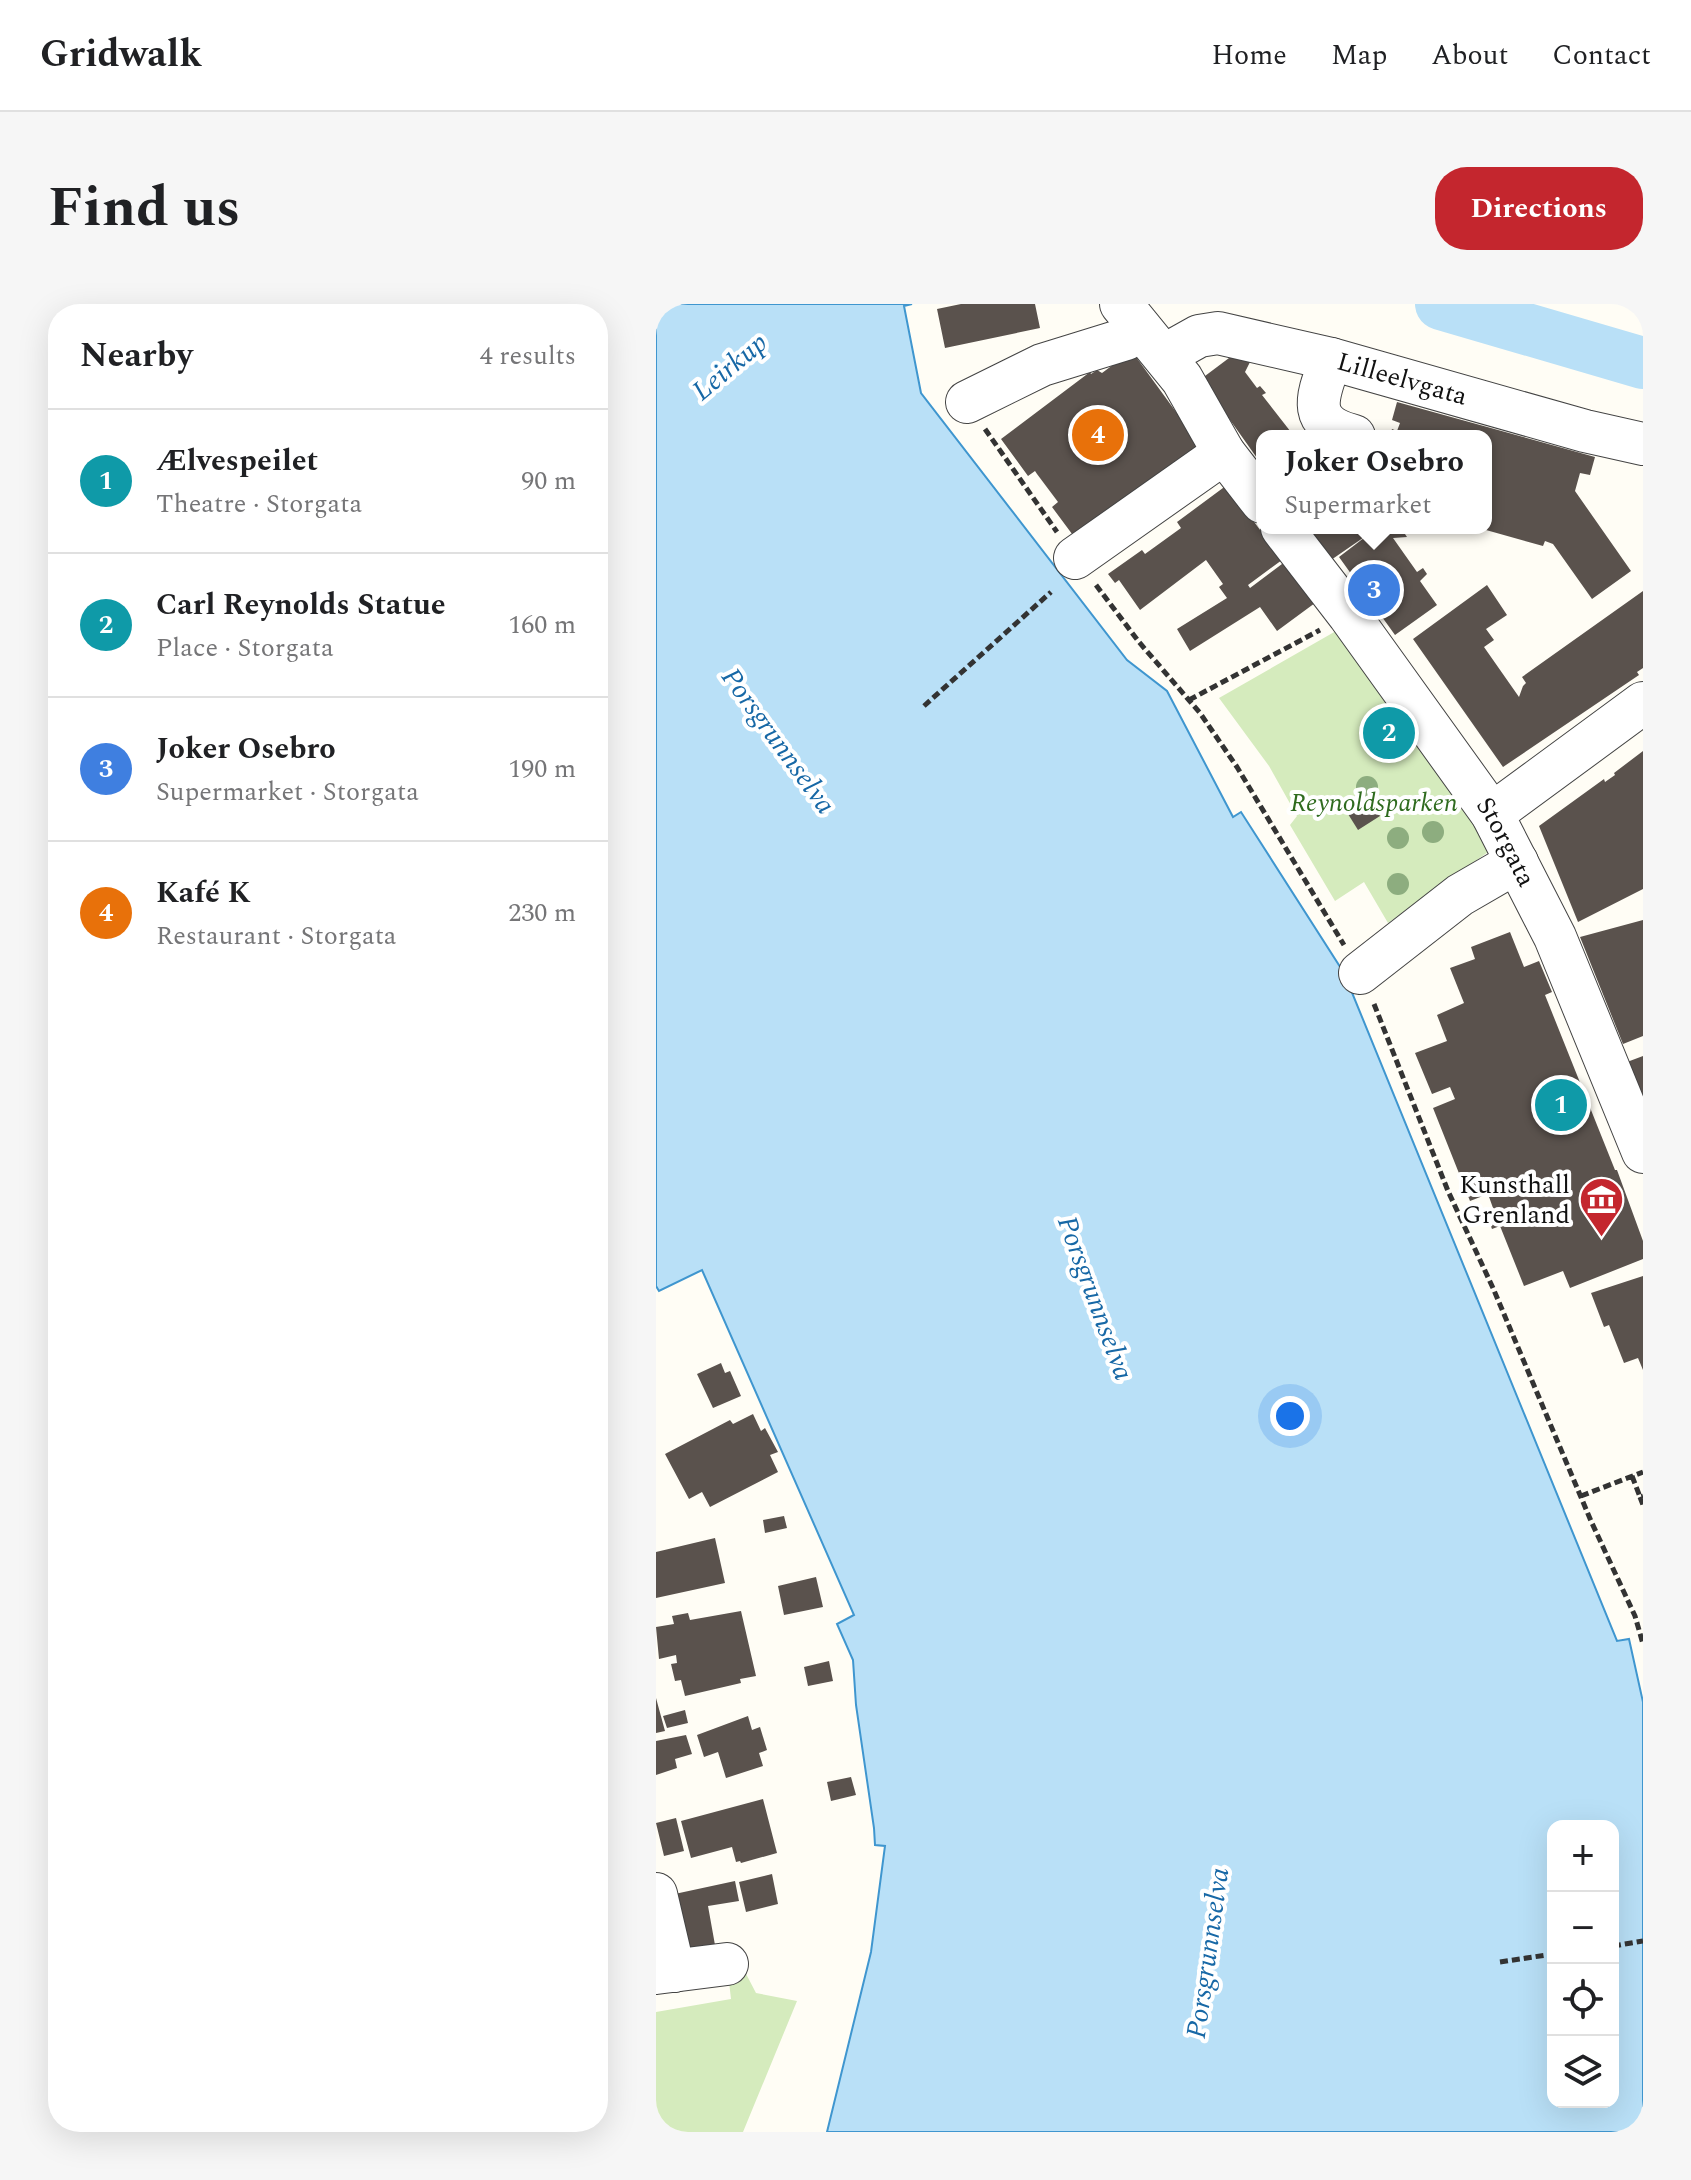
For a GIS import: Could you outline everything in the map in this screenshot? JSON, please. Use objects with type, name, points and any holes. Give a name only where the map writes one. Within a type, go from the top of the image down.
[{"type":"street","name":"Lilleelvgata","points":[[967,402],[1042,365],[1126,339],[1138,325],[1199,336],[1218,333],[1331,359],[1585,431],[1643,444]]},
{"type":"street","points":[[1138,325],[1182,379],[1224,453],[1256,494]]},
{"type":"street","points":[[1331,359],[1321,385],[1319,414],[1334,430]]},
{"type":"street","points":[[1075,558],[1224,453]]},
{"type":"street","name":"Storgata","points":[[1287,534],[1492,814],[1555,937],[1643,1152]]},
{"type":"street","points":[[1492,814],[1643,703]]},
{"type":"street","points":[[1360,973],[1460,895],[1517,862]]},
{"type":"street","points":[[656,1894],[665,1972],[727,1964]]},
{"type":"path","points":[[924,706],[1051,592]]},
{"type":"path","points":[[1189,700],[1349,615]]},
{"type":"path","points":[[1581,1496],[1642,1474]]},
{"type":"path","points":[[1632,1476],[1643,1505]]},
{"type":"path","points":[[1635,1616],[1643,1613]]},
{"type":"path","points":[[1619,1945],[1643,1941]]},
{"type":"path","points":[[1500,1962],[1547,1955]]},
{"type":"green space","name":"Reynoldsparken","points":[[1336,631],[1505,840],[1388,923],[1364,882],[1335,901],[1290,825],[1297,816],[1269,766],[1219,698]]},
{"type":"green space","points":[[744,1970],[756,1993],[797,2001],[743,2132],[656,2132],[656,2012],[731,1999],[728,1973]]},
{"type":"water","name":"Porsgrunnselva","points":[[656,304],[912,304],[904,306],[921,393],[1127,660],[1167,691],[1233,817],[1241,812],[1344,973],[1617,1641],[1629,1639],[1643,1702],[1643,2132],[827,2132],[871,1952],[885,1846],[875,1845],[853,1660],[837,1624],[854,1615],[702,1270],[659,1291],[656,1286]]},
{"type":"building","points":[[961,304],[1035,304],[1040,328],[945,348],[937,309]]},
{"type":"building","points":[[1129,353],[1134,359],[1136,357],[1203,449],[1078,542],[1052,507],[1058,502],[1035,471],[1028,476],[1001,439],[1090,372],[1097,370],[1102,373]]},
{"type":"building","points":[[1233,355],[1250,362],[1245,372],[1257,388],[1260,386],[1266,393],[1262,395],[1289,430],[1256,430],[1256,457],[1201,379]]},
{"type":"building","points":[[1397,402],[1595,457],[1590,475],[1580,473],[1575,491],[1631,571],[1592,599],[1553,544],[1545,541],[1543,546],[1492,532],[1492,430],[1397,430],[1400,423],[1392,420]]},
{"type":"building","points":[[1227,485],[1256,525],[1256,534],[1263,534],[1282,560],[1248,585],[1250,588],[1286,561],[1315,603],[1277,631],[1260,607],[1190,651],[1177,629],[1227,598],[1219,587],[1223,584],[1206,560],[1140,610],[1119,580],[1115,583],[1108,574],[1142,550],[1145,554],[1181,528],[1177,522]]},
{"type":"building","points":[[1312,534],[1369,534],[1331,560]]},
{"type":"building","points":[[1369,534],[1405,534],[1407,537],[1393,538],[1417,572],[1423,568],[1427,574],[1420,581],[1437,605],[1395,635],[1339,557]]},
{"type":"building","points":[[1487,585],[1507,615],[1486,629],[1494,640],[1484,647],[1519,697],[1526,683],[1522,677],[1643,591],[1643,668],[1637,672],[1639,675],[1503,767],[1413,639]]},
{"type":"building","points":[[1643,751],[1643,889],[1578,922],[1539,826],[1604,779],[1605,782],[1615,775]]},
{"type":"building","points":[[1369,800],[1380,816],[1358,830],[1348,814]]},
{"type":"building","points":[[1643,920],[1643,1036],[1623,1044],[1580,937]]},
{"type":"building","points":[[1510,932],[1524,967],[1539,961],[1552,992],[1545,995],[1643,1241],[1643,1259],[1570,1288],[1563,1271],[1524,1286],[1500,1226],[1492,1229],[1485,1211],[1493,1208],[1488,1194],[1470,1201],[1433,1108],[1455,1099],[1450,1087],[1432,1094],[1415,1053],[1447,1041],[1437,1015],[1464,1003],[1450,968],[1475,959],[1471,947]]},
{"type":"building","points":[[1643,1056],[1643,1101],[1627,1062]]},
{"type":"building","points":[[1643,1276],[1643,1370],[1638,1358],[1624,1363],[1609,1325],[1604,1327],[1591,1293]]},
{"type":"building","points":[[721,1363],[725,1373],[730,1371],[741,1396],[713,1408],[697,1374]]},
{"type":"building","points":[[753,1414],[761,1431],[765,1428],[778,1452],[770,1455],[778,1472],[710,1507],[702,1492],[689,1499],[665,1454],[730,1420],[733,1424]]},
{"type":"building","points":[[784,1516],[787,1528],[765,1533],[763,1520]]},
{"type":"building","points":[[715,1538],[725,1583],[656,1598],[656,1552]]},
{"type":"building","points":[[816,1577],[823,1607],[784,1615],[778,1586]]},
{"type":"building","points":[[741,1611],[756,1676],[740,1679],[741,1683],[685,1696],[681,1680],[675,1681],[671,1664],[677,1663],[676,1655],[659,1659],[656,1627],[674,1624],[672,1616],[688,1613],[690,1620]]},
{"type":"building","points":[[829,1661],[833,1681],[808,1686],[804,1667]]},
{"type":"building","points":[[656,1698],[665,1731],[656,1733]]},
{"type":"building","points":[[685,1710],[688,1723],[667,1728],[663,1716]]},
{"type":"building","points":[[748,1716],[752,1730],[760,1727],[767,1750],[759,1753],[763,1766],[726,1778],[718,1752],[704,1757],[697,1735]]},
{"type":"building","points":[[686,1735],[692,1754],[675,1759],[677,1768],[656,1775],[656,1741]]},
{"type":"building","points":[[851,1777],[856,1795],[831,1801],[827,1782]]},
{"type":"building","points":[[763,1799],[777,1853],[741,1863],[736,1862],[732,1847],[691,1858],[681,1821]]},
{"type":"building","points":[[676,1818],[684,1851],[664,1856],[656,1823]]},
{"type":"building","points":[[772,1874],[778,1904],[746,1912],[739,1882]]},
{"type":"building","points":[[735,1881],[739,1901],[708,1906],[715,1945],[681,1952],[670,1895]]},
{"type":"waterway","name":"Leirkup","points":[[1441,304],[1643,363]]},
{"type":"place","name":"Kafé K","points":[[1098,435]]},
{"type":"place","name":"Joker Osebro","points":[[1374,590]]},
{"type":"place","name":"Carl Reynolds Statue","points":[[1389,733]]},
{"type":"place","name":"Ælvespeilet","points":[[1561,1105]]},
{"type":"place","name":"Kunsthall Grenland","points":[[1601,1239]]}]
